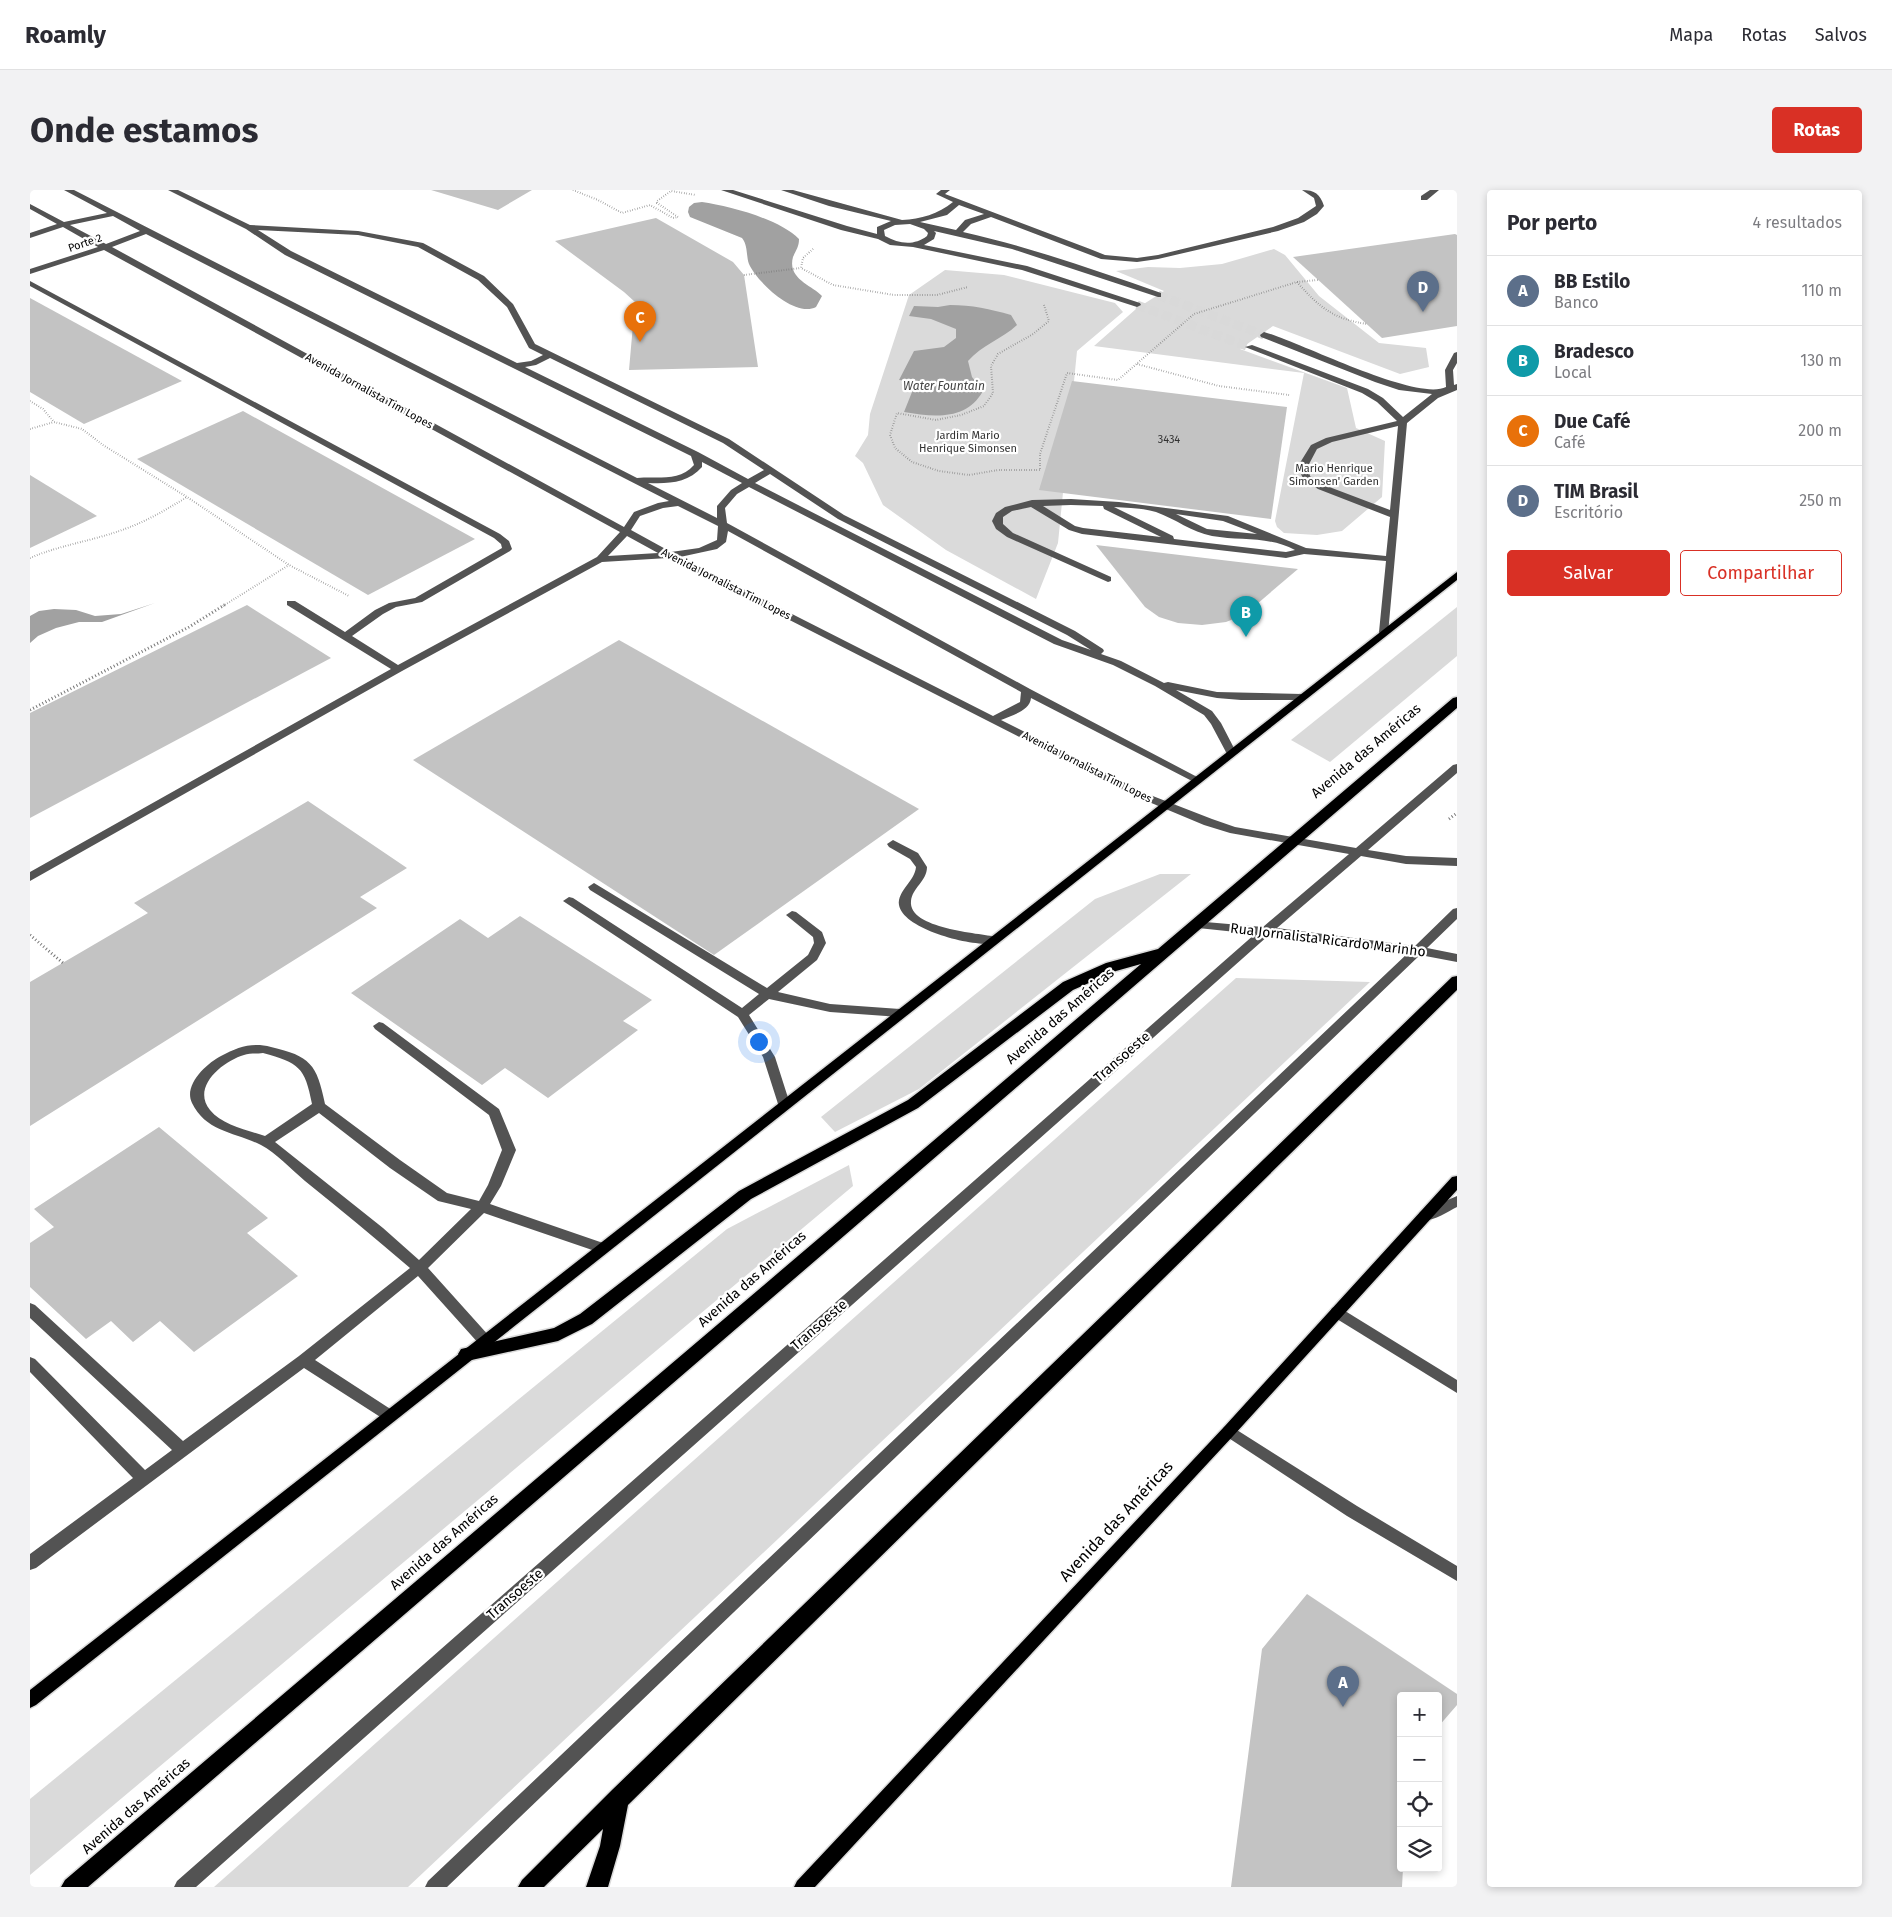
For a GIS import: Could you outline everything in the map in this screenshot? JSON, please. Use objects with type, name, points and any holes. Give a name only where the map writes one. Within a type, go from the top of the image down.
[{"type":"highway","name":"Avenida das Américas","points":[[72,1887],[1457,701]]},
{"type":"highway","points":[[467,1354],[558,1334],[586,1319],[712,1218],[744,1195],[913,1104],[1068,986],[1111,967],[1165,952]]},
{"type":"highway","points":[[529,1887],[1457,981]]},
{"type":"highway","points":[[597,1887],[610,1846],[619,1798]]},
{"type":"main road","points":[[30,1700],[1457,575]]},
{"type":"main road","name":"Avenida das Américas","points":[[803,1887],[1229,1431],[1457,1181]]},
{"type":"street","points":[[68,190],[721,523],[1026,691],[1196,779]]},
{"type":"street","points":[[172,190],[249,227],[288,253],[695,454],[1058,642],[1117,663]]},
{"type":"street","points":[[725,190],[844,228],[881,237],[898,245],[914,245],[1024,268],[1137,305]]},
{"type":"street","points":[[785,190],[799,192],[901,222]]},
{"type":"street","points":[[946,190],[940,194],[990,215],[1104,257],[1137,260],[1158,257],[1275,229],[1301,220],[1320,206],[1317,197],[1306,190]]},
{"type":"street","points":[[1424,198],[1435,190]]},
{"type":"street","points":[[881,237],[880,229],[892,223],[910,222],[934,217],[950,210],[958,202]]},
{"type":"street","name":"Avenida Jornalista Tim Lopes","points":[[30,206],[667,554],[1111,781],[1164,805],[1226,828],[1406,860],[1457,862]]},
{"type":"street","name":"Porte 2","points":[[30,236],[64,224],[114,214]]},
{"type":"street","points":[[958,232],[968,222],[990,215]]},
{"type":"street","points":[[910,222],[958,232],[1082,269],[1158,295]]},
{"type":"street","points":[[249,227],[358,233],[420,245],[481,278],[510,306],[532,346],[726,441],[841,517],[1071,633],[1117,663],[1159,684],[1208,713],[1216,723],[1231,752]]},
{"type":"street","points":[[914,245],[931,237],[932,233],[927,227]]},
{"type":"street","name":"Porte 2","points":[[30,272],[107,247],[146,231]]},
{"type":"street","points":[[1082,269],[1104,257]]},
{"type":"street","points":[[30,282],[497,536],[506,543],[507,549],[418,600],[393,606],[379,612],[345,636]]},
{"type":"street","points":[[1264,335],[1399,387],[1441,393]]},
{"type":"street","points":[[1249,347],[1364,391],[1380,400],[1403,422]]},
{"type":"street","points":[[518,366],[533,363],[550,354]]},
{"type":"street","points":[[1394,515],[1321,487],[1306,477],[1303,466],[1314,447],[1328,440],[1403,422],[1424,404],[1441,393],[1454,388],[1449,370],[1457,354]]},
{"type":"street","points":[[1384,632],[1403,422]]},
{"type":"street","points":[[635,480],[682,478],[694,473],[699,465],[695,454]]},
{"type":"street","points":[[600,559],[690,554],[716,546],[721,542],[723,535],[720,508],[734,492],[770,470]]},
{"type":"street","points":[[1108,579],[1010,535],[1000,528],[997,516],[1002,510],[1013,505],[1032,503],[1077,502],[1154,508],[1225,518],[1304,551],[1390,560]]},
{"type":"street","points":[[30,877],[398,669],[600,559],[626,532],[637,514],[661,505],[680,503]]},
{"type":"street","points":[[1032,503],[1072,528],[1286,555],[1304,551]]},
{"type":"street","points":[[1101,504],[1180,543]]},
{"type":"street","points":[[1154,508],[1205,532],[1279,540]]},
{"type":"street","points":[[291,603],[398,669]]},
{"type":"street","points":[[1159,684],[1225,696],[1302,697]]},
{"type":"street","points":[[994,720],[1017,709],[1025,702],[1026,691]]},
{"type":"street","name":"Transoeste","points":[[183,1887],[1266,931],[1457,767]]},
{"type":"street","points":[[893,844],[919,860],[922,868],[920,876],[907,894],[905,905],[909,913],[938,931],[992,940]]},
{"type":"street","points":[[594,887],[768,994],[830,1008],[900,1013]]},
{"type":"street","points":[[569,901],[742,1014],[769,1057],[784,1104]]},
{"type":"street","points":[[434,1887],[1336,1030],[1457,912]]},
{"type":"street","points":[[742,1014],[813,957],[820,943],[818,935],[792,915]]},
{"type":"street","name":"Rua Jornalista Ricardo Marinho","points":[[1198,924],[1417,950],[1457,958]]},
{"type":"street","points":[[30,1563],[304,1360],[419,1268],[482,1207],[494,1186],[508,1150],[494,1112],[380,1026]]},
{"type":"street","points":[[485,1341],[419,1268],[378,1232],[266,1142],[222,1126],[206,1115],[198,1101],[198,1084],[213,1066],[242,1050],[263,1049],[291,1056],[306,1066],[315,1085],[319,1106],[442,1198],[482,1207],[601,1248]]},
{"type":"street","points":[[266,1142],[319,1106]]},
{"type":"street","points":[[1425,1216],[1457,1201]]},
{"type":"street","points":[[30,1309],[182,1450]]},
{"type":"street","points":[[1337,1312],[1457,1387]]},
{"type":"street","points":[[304,1360],[390,1416]]},
{"type":"street","points":[[30,1363],[143,1478]]},
{"type":"street","points":[[1229,1431],[1352,1511],[1457,1574]]},
{"type":"path","points":[[573,190],[598,200],[622,214],[650,205],[673,218],[678,216],[656,201],[671,191],[704,196]]},
{"type":"path","points":[[801,268],[803,258],[815,246]]},
{"type":"path","points":[[744,275],[801,268],[833,285],[894,295],[937,295],[975,286]]},
{"type":"path","points":[[1044,303],[1049,321],[1032,334],[998,354],[991,366],[993,393],[984,406],[961,415],[936,420],[897,413],[890,435],[895,448],[912,462],[939,471],[969,475],[998,470],[1040,470],[1040,454],[1067,373],[1118,380],[1194,314],[1297,282],[1318,280]]},
{"type":"path","points":[[1297,282],[1322,310],[1350,322],[1367,324]]},
{"type":"path","points":[[1136,364],[1219,386],[1294,395]]},
{"type":"path","points":[[30,401],[43,409],[54,422]]},
{"type":"path","points":[[30,429],[54,422],[82,429],[103,445],[187,497],[289,565],[379,612]]},
{"type":"path","points":[[30,558],[46,550],[136,526],[164,512],[187,497]]},
{"type":"path","points":[[30,710],[189,626],[289,565]]},
{"type":"path","points":[[30,935],[62,963]]},
{"type":"green space","name":"Mario Henrique Simonsen' Garden","points":[[1274,249],[1285,255],[1319,296],[1379,343],[1426,348],[1429,367],[1400,374],[1273,326],[1240,349],[1347,388],[1356,428],[1385,441],[1382,497],[1342,531],[1317,535],[1284,533],[1277,527],[1275,521],[1304,373],[1094,346],[1136,309],[1164,291],[1116,271],[1148,267],[1180,268],[1222,264]]},
{"type":"green space","name":"Jardim Mario Henrique Simonsen","points":[[945,270],[1004,275],[1115,303],[1123,312],[1077,351],[1058,543],[1036,599],[946,550],[883,505],[863,463],[855,456],[868,435],[870,414],[909,295]]},
{"type":"green space","points":[[1457,607],[1457,656],[1330,762],[1291,740]]},
{"type":"green space","points":[[1160,874],[1191,874],[919,1089],[835,1132],[821,1117],[1095,899]]},
{"type":"green space","points":[[1236,978],[1370,982],[408,1887],[214,1887]]},
{"type":"green space","points":[[849,1165],[853,1186],[30,1875],[30,1799],[727,1229]]},
{"type":"water","points":[[702,202],[754,214],[779,225],[799,239],[792,265],[797,276],[822,296],[816,307],[807,309],[798,307],[788,303],[768,288],[749,264],[742,238],[690,217],[689,207],[694,203]]},
{"type":"water","name":"Water Fountain","points":[[950,305],[981,308],[1011,315],[1017,325],[979,351],[968,361],[972,377],[983,391],[968,408],[948,415],[904,412],[916,382],[899,380],[914,351],[944,347],[956,338],[956,329],[931,319],[909,316],[914,306],[938,307]]},
{"type":"water","points":[[155,603],[102,622],[79,622],[56,628],[38,636],[30,643],[30,616],[39,611],[54,609],[76,610],[95,616],[121,614]]},
{"type":"building","points":[[431,190],[532,190],[498,210]]},
{"type":"building","points":[[656,218],[733,262],[744,275],[758,367],[629,370],[635,302],[555,241]]},
{"type":"building","points":[[1457,235],[1457,326],[1382,338],[1293,257]]},
{"type":"building","points":[[30,298],[182,381],[84,424],[30,392]]},
{"type":"building","points":[[1072,381],[1287,407],[1271,519],[1039,490]]},
{"type":"building","points":[[243,411],[475,539],[368,595],[137,459]]},
{"type":"building","points":[[30,475],[97,516],[30,548]]},
{"type":"building","points":[[1096,545],[1298,569],[1244,615],[1226,622],[1202,625],[1178,623],[1159,617],[1145,607]]},
{"type":"building","points":[[247,605],[331,658],[30,818],[30,713]]},
{"type":"building","points":[[619,640],[919,809],[714,955],[413,760]]},
{"type":"building","points":[[308,801],[407,868],[360,897],[377,908],[30,1126],[30,982],[148,913],[134,903]]},
{"type":"building","points":[[520,916],[652,1000],[623,1021],[638,1030],[548,1098],[505,1068],[482,1085],[351,993],[460,919],[488,938]]},
{"type":"building","points":[[159,1127],[268,1218],[247,1233],[298,1276],[194,1352],[160,1321],[133,1342],[111,1321],[86,1339],[30,1287],[30,1243],[54,1227],[34,1209]]},
{"type":"building","points":[[1307,1594],[1457,1694],[1457,1705],[1442,1722],[1442,1692],[1397,1692],[1397,1872],[1403,1872],[1402,1887],[1231,1887],[1262,1649]]},
{"type":"tunnel","points":[[1158,295],[1264,335]]},
{"type":"tunnel","points":[[1137,305],[1249,347]]},
{"type":"place","name":"TIM Brasil","points":[[1423,312]]},
{"type":"place","name":"Due Café","points":[[640,342]]},
{"type":"place","name":"Bradesco","points":[[1246,637]]},
{"type":"place","name":"BB Estilo","points":[[1343,1707]]}]
